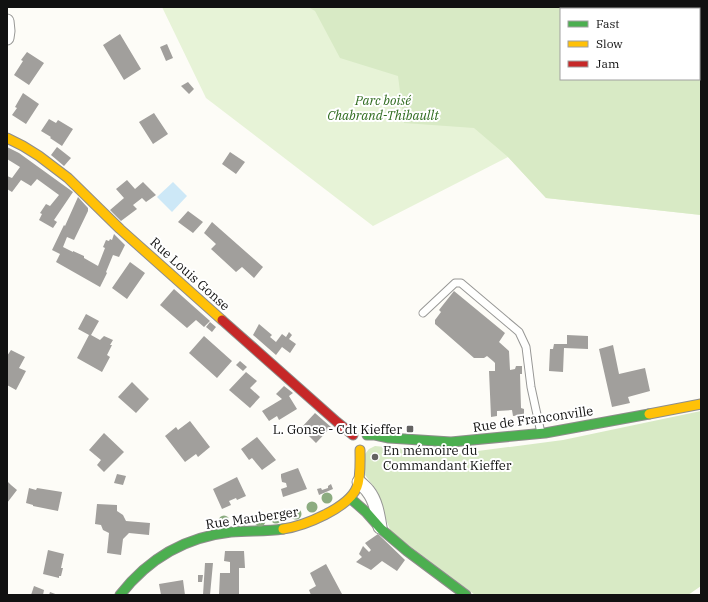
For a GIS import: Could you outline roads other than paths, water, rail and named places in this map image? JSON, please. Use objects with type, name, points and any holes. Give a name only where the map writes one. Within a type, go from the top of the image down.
[{"type":"street","points":[[7,21],[7,38]]},
{"type":"street","name":"Rue Louis Gonse","points":[[7,138],[40,156],[64,175],[120,229],[146,248],[331,417],[353,435]]},
{"type":"street","name":"Rue de Franconville","points":[[368,439],[381,441],[389,438],[451,442],[541,434],[701,404]]},
{"type":"street","points":[[357,432],[363,432],[368,439],[364,450],[354,447],[351,438],[357,432]]},
{"type":"street","name":"Rue Mauberger","points":[[120,595],[125,588],[154,561],[185,543],[232,532],[272,530],[300,525],[342,505],[355,493],[358,487],[359,482],[354,447]]},
{"type":"street","points":[[359,482],[368,491],[372,498],[381,529]]},
{"type":"street","points":[[350,498],[366,512],[381,529],[407,551],[466,595]]},
{"type":"lane","points":[[423,313],[455,283],[461,284],[518,332],[526,347],[530,387],[541,434]]},
{"type":"water","points":[[173,182],[187,196],[172,212],[157,197]]},
{"type":"place","name":"L. Gonse - Cdt Kieffer","points":[[410,429]]},
{"type":"place","name":"En mémoire du Commandant Kieffer","points":[[375,457]]},
{"type":"park label","name":"Parc boisé Chabrand-Thibaullt","points":[[383,108]]}]
